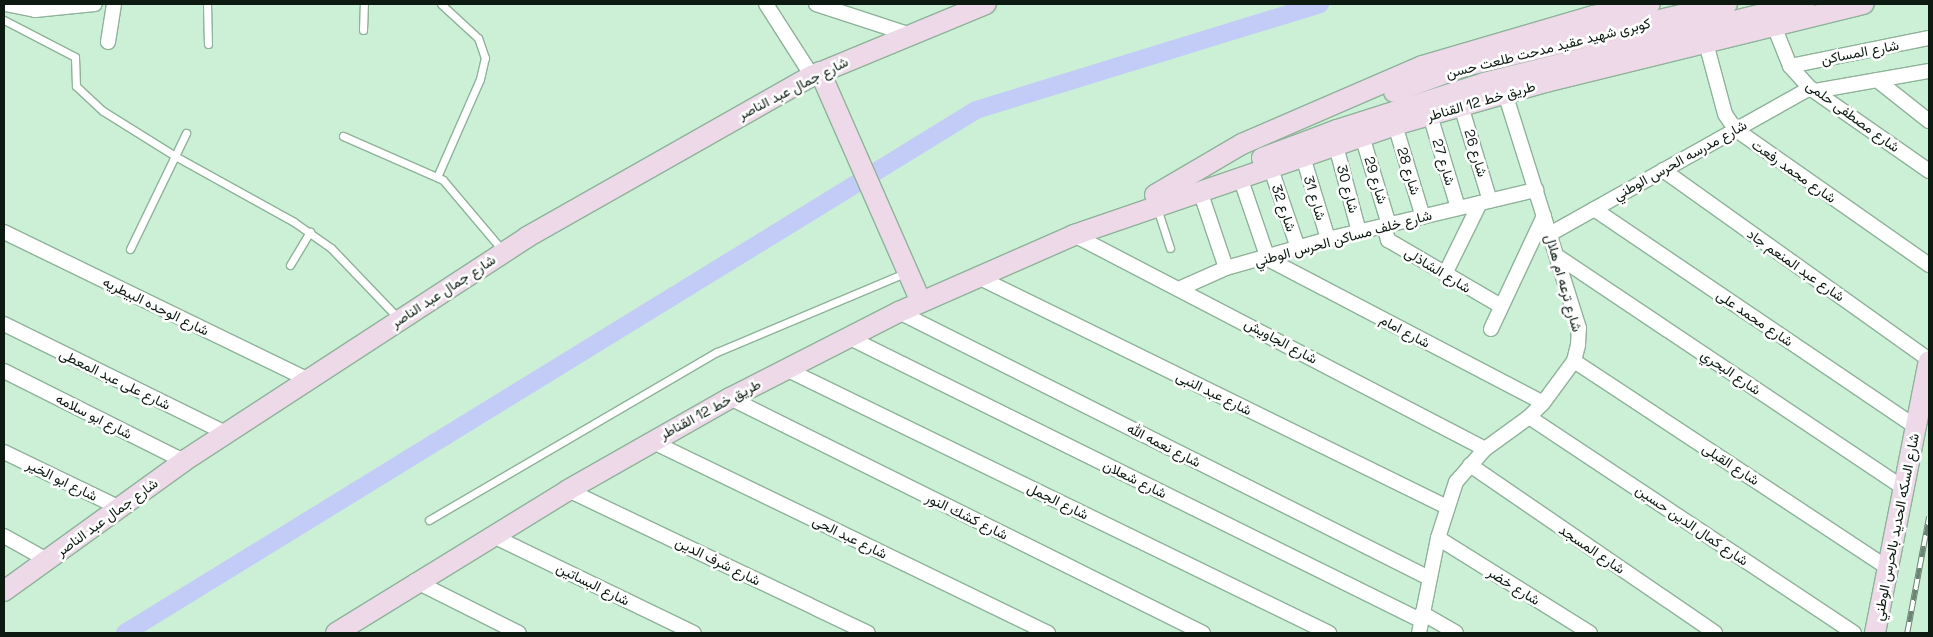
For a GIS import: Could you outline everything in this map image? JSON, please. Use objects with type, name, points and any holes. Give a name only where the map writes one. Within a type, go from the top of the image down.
[{"type":"main road","name":"شارع جمال عبد الناصر","points":[[4,591],[184,461],[503,252],[816,74],[908,34],[986,4]]},
{"type":"main road","name":"طريق خط 12 القناطر","points":[[1104,222],[1156,204],[1186,190],[1242,144],[1422,66],[1593,16],[1650,4]]},
{"type":"main road","name":"كوبرى شهيد عقيد مدحت طلعت حسن","points":[[1186,190],[1365,102],[1465,66],[1727,4]]},
{"type":"main road","name":"كوبرى شهيد عقيد مدحت طلعت حسن","points":[[1186,190],[1306,140],[1484,83],[1804,4]]},
{"type":"main road","name":"طريق خط 12 القناطر","points":[[336,633],[415,581],[568,490],[730,398],[899,312],[1104,222],[1186,190],[1241,180],[1362,136],[1461,106],[1864,4]]},
{"type":"main road","points":[[816,74],[837,109],[921,302]]},
{"type":"main road","name":"شارع السكه الحديد بالحرس الوطني","points":[[1875,633],[1929,361]]},
{"type":"street","points":[[5,4],[35,10],[95,4]]},
{"type":"street","points":[[108,42],[114,4]]},
{"type":"street","points":[[766,4],[816,74]]},
{"type":"street","points":[[828,5],[908,34]]},
{"type":"street","name":"شارع مصطفى حلمى","points":[[1774,26],[1790,66],[1813,90],[1929,170]]},
{"type":"street","name":"شارع المساكن","points":[[1790,66],[1929,38]]},
{"type":"street","name":"شارع محمد رفعت","points":[[1706,43],[1725,114],[1735,129],[1929,265]]},
{"type":"street","name":"شارع مدرسه الحرس الوطني","points":[[1550,234],[1735,129],[1813,90],[1929,71]]},
{"type":"street","points":[[1877,80],[1929,121]]},
{"type":"street","name":"شارع ترعه ام هلال","points":[[1421,622],[1438,538],[1456,482],[1485,449],[1529,417],[1543,403],[1574,361],[1579,328],[1505,94]]},
{"type":"street","name":"شارع 26","points":[[1461,106],[1485,202]]},
{"type":"street","name":"شارع 27","points":[[1430,115],[1458,208]]},
{"type":"street","name":"شارع 28","points":[[1395,125],[1423,217]]},
{"type":"street","name":"شارع 29","points":[[1362,136],[1387,225]]},
{"type":"street","name":"شارع 30","points":[[1336,146],[1360,232]]},
{"type":"street","name":"شارع 31","points":[[1303,157],[1328,239]]},
{"type":"street","name":"شارع 32","points":[[1271,169],[1298,248]]},
{"type":"street","name":"شارع عبد المنعم جاد","points":[[1663,170],[1929,361]]},
{"type":"street","points":[[1241,180],[1268,259]]},
{"type":"street","points":[[1186,190],[1226,268]]},
{"type":"street","name":"شارع خلف مساكن الحرس الوطني","points":[[1182,288],[1226,268],[1268,259],[1328,239],[1536,190]]},
{"type":"street","points":[[1445,274],[1485,202]]},
{"type":"street","name":"شارع محمد على","points":[[1594,209],[1916,427]]},
{"type":"street","points":[[1491,328],[1544,216]]},
{"type":"street","name":"شارع الشاذلى","points":[[1387,225],[1388,240],[1501,306]]},
{"type":"street","name":"شارع الوحده البيطريه","points":[[4,232],[308,379]]},
{"type":"street","name":"شارع الجاويش","points":[[1074,235],[1182,288],[1485,449]]},
{"type":"street","name":"شارع البحري","points":[[1557,256],[1904,488]]},
{"type":"street","name":"شارع امام","points":[[1268,259],[1543,403]]},
{"type":"street","name":"شارع عبد النبى","points":[[980,278],[1447,508]]},
{"type":"street","name":"شارع نعمه الله","points":[[899,312],[1429,578]]},
{"type":"street","name":"شارع على عبد المعطى","points":[[4,324],[226,433]]},
{"type":"street","name":"شارع شعلان","points":[[848,337],[1421,622],[1456,633]]},
{"type":"street","name":"شارع القبلى","points":[[1574,361],[1888,568]]},
{"type":"street","name":"شارع الجمل","points":[[786,369],[1329,633]]},
{"type":"street","name":"شارع ابو سلامه","points":[[4,371],[184,461]]},
{"type":"street","name":"شارع كشك النور","points":[[730,398],[1203,633]]},
{"type":"street","name":"شارع كمال الدين حسين","points":[[1529,417],[1854,633]]},
{"type":"street","name":"شارع عبد الحى","points":[[651,442],[1048,633]]},
{"type":"street","name":"شارع ابو الخير","points":[[4,452],[120,508]]},
{"type":"street","name":"شارع المسجد","points":[[1470,465],[1715,633]]},
{"type":"street","name":"شارع شرف الدين","points":[[568,490],[868,633]]},
{"type":"street","points":[[4,536],[47,560]]},
{"type":"street","name":"شارع البساتين","points":[[492,536],[694,633]]},
{"type":"street","name":"شارع خضر","points":[[1438,538],[1590,633]]},
{"type":"street","points":[[415,581],[519,633]]},
{"type":"lane","points":[[207,4],[208,44]]},
{"type":"lane","points":[[363,30],[364,4]]},
{"type":"lane","points":[[437,177],[480,79],[484,58],[478,38],[441,4]]},
{"type":"lane","points":[[4,20],[75,56],[74,77],[81,93],[175,156],[310,232],[331,248],[399,319]]},
{"type":"lane","points":[[130,249],[186,132]]},
{"type":"lane","points":[[343,136],[437,177],[448,184],[503,252]]},
{"type":"lane","points":[[1156,204],[1170,248]]},
{"type":"lane","points":[[290,265],[310,232]]},
{"type":"lane","points":[[430,520],[717,352],[908,272]]},
{"type":"waterway","points":[[125,633],[976,110],[1320,4]]},
{"type":"railway","points":[[1907,633],[1929,517]]}]
